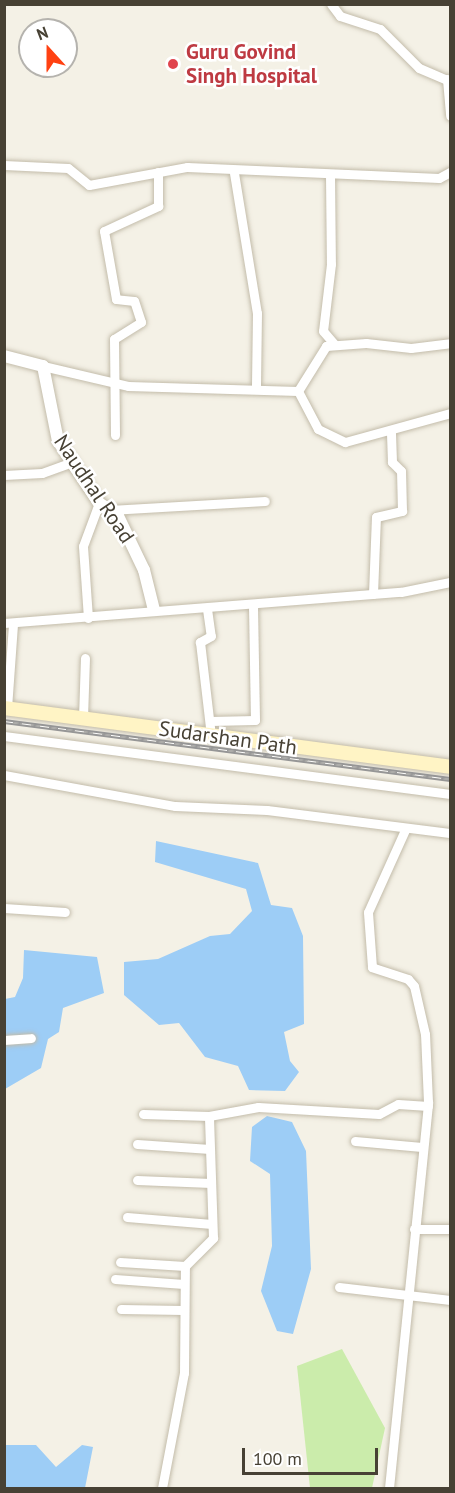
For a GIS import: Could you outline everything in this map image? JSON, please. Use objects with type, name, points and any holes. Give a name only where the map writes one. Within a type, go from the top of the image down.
[{"type":"main road","name":"Sudarshan Path","points":[[6,708],[450,768]]},
{"type":"street","points":[[331,4],[340,16],[380,29],[403,57],[448,80],[450,116]]},
{"type":"street","points":[[4,165],[68,168],[89,185],[193,167],[234,173],[439,178],[450,172]]},
{"type":"street","points":[[115,435],[111,384],[117,333],[141,322],[134,301],[116,299],[104,231],[158,206],[158,172]]},
{"type":"street","points":[[234,173],[257,314],[256,389]]},
{"type":"street","points":[[330,175],[331,264],[323,331],[334,345]]},
{"type":"street","points":[[294,391],[321,350],[334,345],[411,348],[450,343]]},
{"type":"street","points":[[4,356],[111,384],[294,391]]},
{"type":"street","name":"Naudhal Road","points":[[43,366],[52,424],[73,462],[144,570],[154,610]]},
{"type":"street","points":[[294,391],[314,424],[338,440],[353,442],[391,433],[450,412]]},
{"type":"street","points":[[374,594],[375,517],[402,511],[401,471],[392,462],[391,433]]},
{"type":"street","points":[[4,475],[42,473],[73,462]]},
{"type":"street","points":[[88,618],[83,546],[104,506],[265,501]]},
{"type":"street","points":[[6,708],[9,623],[374,594],[450,582]]},
{"type":"street","points":[[210,721],[235,723],[255,720],[254,604]]},
{"type":"street","points":[[207,609],[211,636],[200,642],[212,736]]},
{"type":"street","points":[[83,718],[85,658]]},
{"type":"street","points":[[235,723],[236,739]]},
{"type":"street","points":[[4,736],[450,794]]},
{"type":"street","points":[[4,775],[175,806],[277,811],[405,830],[450,833]]},
{"type":"street","points":[[389,1488],[411,1294],[414,1229],[428,1106],[425,1034],[414,986],[372,964],[368,912],[405,830]]},
{"type":"street","points":[[4,908],[65,912]]},
{"type":"street","points":[[4,1040],[31,1038]]},
{"type":"street","points":[[143,1113],[209,1116],[247,1108],[379,1114],[398,1104],[428,1106]]},
{"type":"street","points":[[120,1262],[185,1266],[212,1242],[209,1116]]},
{"type":"street","points":[[355,1142],[422,1147]]},
{"type":"street","points":[[136,1144],[210,1149]]},
{"type":"street","points":[[137,1180],[211,1183]]},
{"type":"street","points":[[127,1217],[212,1224]]},
{"type":"street","points":[[414,1229],[450,1229]]},
{"type":"street","points":[[162,1488],[184,1373],[185,1266]]},
{"type":"street","points":[[116,1279],[184,1284]]},
{"type":"street","points":[[339,1287],[450,1300]]},
{"type":"street","points":[[121,1309],[183,1310]]},
{"type":"green space","points":[[342,1349],[385,1428],[372,1488],[310,1488],[297,1366]]},
{"type":"water","points":[[156,841],[258,863],[271,905],[292,908],[303,936],[304,1024],[284,1032],[290,1061],[299,1072],[285,1091],[249,1090],[238,1066],[205,1057],[179,1023],[159,1025],[124,995],[124,962],[158,959],[210,936],[230,934],[252,911],[246,889],[155,862]]},
{"type":"water","points":[[24,950],[97,957],[104,993],[63,1008],[59,1032],[48,1039],[41,1068],[5,1089],[5,999],[15,997],[23,978]]},
{"type":"water","points":[[267,1116],[292,1122],[306,1151],[311,1269],[293,1334],[277,1331],[261,1291],[272,1246],[270,1174],[250,1161],[252,1127]]},
{"type":"water","points":[[5,1445],[36,1445],[56,1467],[82,1445],[93,1447],[85,1488],[5,1488]]},
{"type":"railway","points":[[4,721],[450,779]]},
{"type":"place","name":"Guru Govind Singh Hospital","points":[[173,64]]}]
